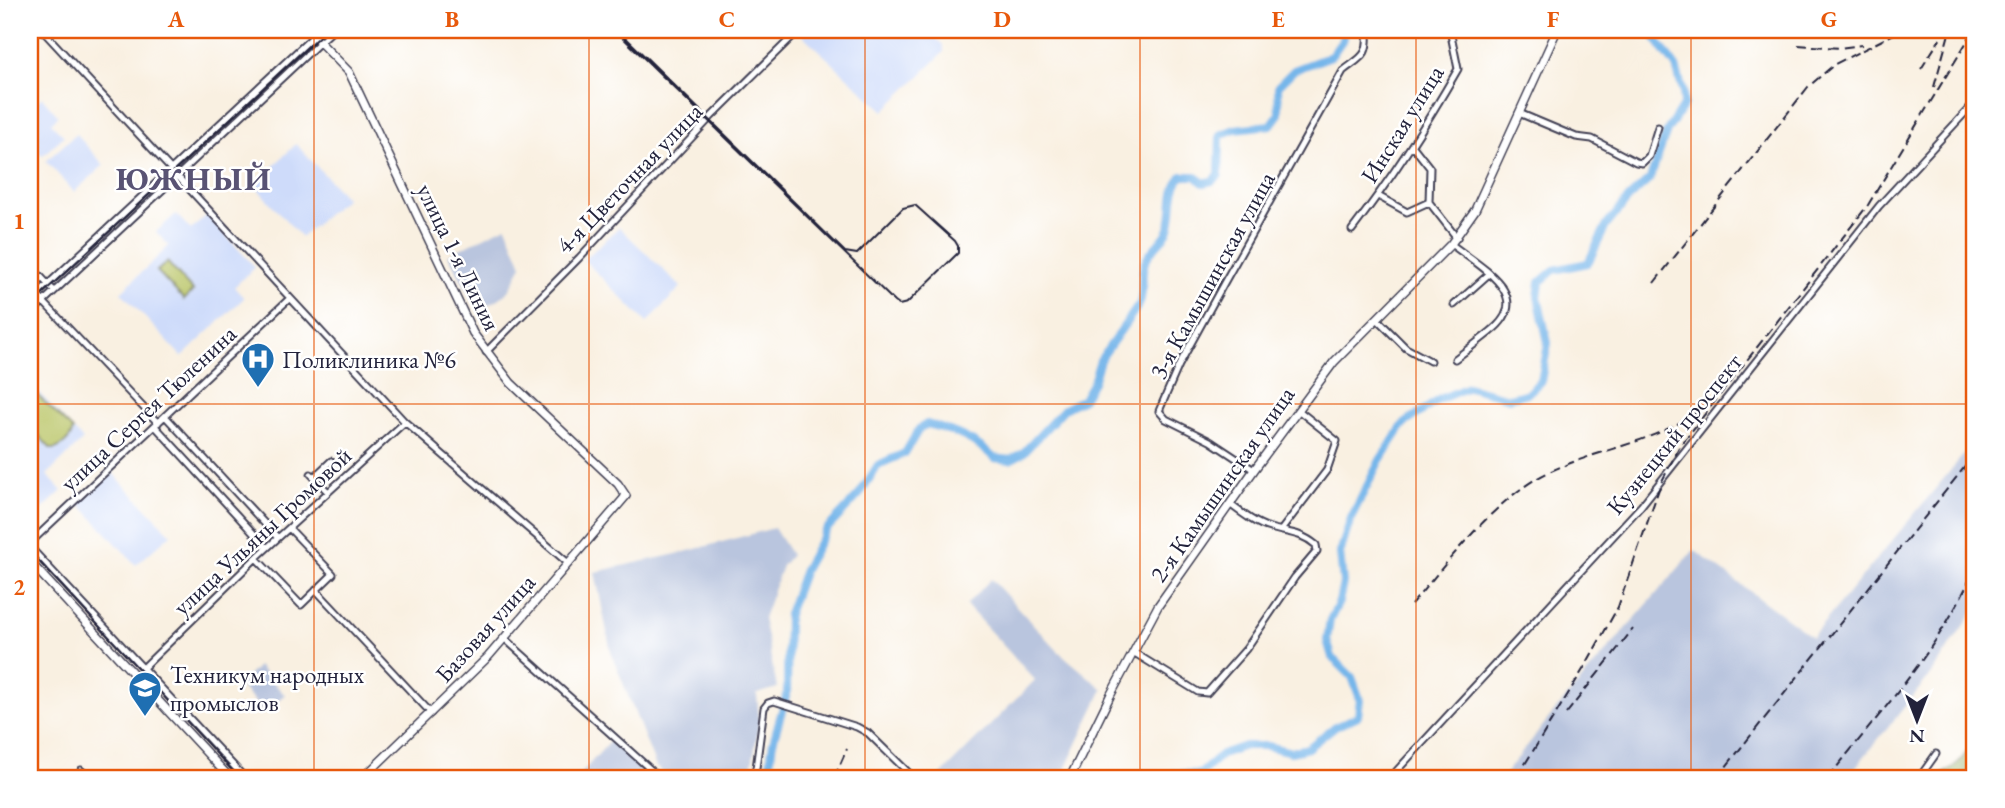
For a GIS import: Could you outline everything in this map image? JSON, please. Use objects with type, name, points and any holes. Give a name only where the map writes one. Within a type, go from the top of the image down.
[{"type":"main road","name":"2-я Камышинская улица","points":[[1070,778],[1158,607],[1254,470],[1334,362],[1454,241],[1475,210],[1557,30]]},
{"type":"main road","name":"улица 1-я Линия","points":[[314,32],[349,72],[355,83],[460,308],[486,352],[512,383],[618,484],[626,496]]},
{"type":"main road","name":"Базовая улица","points":[[363,778],[505,639],[626,496]]},
{"type":"main road","points":[[30,562],[230,778]]},
{"type":"street","points":[[43,30],[405,422],[568,563]]},
{"type":"street","points":[[30,314],[333,30]]},
{"type":"street","name":"4-я Цветочная улица","points":[[486,352],[579,258],[712,116],[799,30]]},
{"type":"street","name":"3-я Камышинская улица","points":[[1254,470],[1210,441],[1166,419],[1159,411],[1183,359],[1343,71],[1364,57],[1367,30]]},
{"type":"street","name":"Инская улица","points":[[1352,230],[1412,145],[1458,69],[1450,30]]},
{"type":"street","points":[[30,301],[314,32]]},
{"type":"street","name":"Кузнецкий проспект","points":[[1390,778],[1642,506],[1879,206],[1975,102]]},
{"type":"street","points":[[1520,113],[1576,137],[1592,139],[1642,163],[1648,159],[1658,127]]},
{"type":"street","points":[[1412,145],[1430,168],[1429,202],[1454,241],[1508,292],[1510,304],[1504,318],[1491,332],[1455,359]]},
{"type":"street","points":[[1378,196],[1407,212],[1429,202]]},
{"type":"street","points":[[30,265],[54,291]]},
{"type":"street","points":[[1454,305],[1489,274]]},
{"type":"street","points":[[37,295],[267,548]]},
{"type":"street","name":"улица Сергея Тюленина","points":[[30,545],[289,298]]},
{"type":"street","points":[[1377,319],[1406,348],[1430,361]]},
{"type":"street","points":[[1282,529],[1327,470],[1337,441],[1298,410]]},
{"type":"street","points":[[165,416],[278,538]]},
{"type":"street","name":"улица Ульяны Громовой","points":[[144,667],[256,558],[405,422]]},
{"type":"street","points":[[328,492],[313,476],[331,461]]},
{"type":"street","points":[[1133,652],[1198,692],[1207,693],[1246,649],[1295,577],[1317,551],[1312,541],[1297,533],[1272,529],[1254,521],[1231,505]]},
{"type":"street","points":[[256,558],[301,605],[333,574],[289,528]]},
{"type":"street","points":[[30,545],[245,778]]},
{"type":"street","points":[[316,590],[431,714]]},
{"type":"street","points":[[505,639],[660,778]]},
{"type":"street","points":[[752,778],[756,768],[764,708],[768,703],[778,701],[868,733],[914,778]]},
{"type":"street","points":[[1919,778],[1936,754]]},
{"type":"street","points":[[82,769],[90,778]]},
{"type":"street","points":[[1971,778],[1975,772]]},
{"type":"shaded area","points":[[804,30],[927,30],[943,45],[944,52],[884,111],[800,33]]},
{"type":"shaded area","points":[[42,97],[58,116],[51,123],[64,136],[42,156],[30,144],[30,108]]},
{"type":"shaded area","points":[[76,134],[104,165],[74,192],[46,161]]},
{"type":"shaded area","points":[[296,144],[346,198],[301,237],[254,185]]},
{"type":"shaded area","points":[[176,214],[191,230],[207,215],[255,267],[234,287],[244,298],[182,357],[121,292],[169,246],[156,232]]},
{"type":"shaded area","points":[[506,226],[522,265],[509,291],[496,301],[478,309],[448,255]]},
{"type":"shaded area","points":[[619,227],[681,287],[647,323],[584,260]]},
{"type":"shaded area","points":[[30,383],[83,440],[47,475],[62,491],[32,519],[30,517]]},
{"type":"shaded area","points":[[1975,441],[1975,610],[1931,674],[1847,778],[1502,778],[1549,718],[1694,550],[1812,637]]},
{"type":"shaded area","points":[[111,471],[171,534],[136,565],[78,502]]},
{"type":"shaded area","points":[[774,528],[791,555],[782,566],[763,618],[777,688],[757,694],[759,723],[752,765],[747,778],[670,778],[656,767],[611,652],[595,572]]},
{"type":"shaded area","points":[[991,579],[1058,651],[1103,689],[1061,778],[938,778],[1035,680],[966,605]]},
{"type":"shaded area","points":[[258,666],[285,695],[265,713],[239,685]]},
{"type":"shaded area","points":[[611,740],[655,778],[577,778]]},
{"type":"green space","points":[[167,262],[193,291],[184,300],[157,271]]},
{"type":"green space","points":[[30,388],[73,430],[68,440],[58,448],[51,449],[30,426]]},
{"type":"green space","points":[[1975,738],[1975,766],[1966,778],[1939,778],[1961,760]]},
{"type":"waterway","points":[[768,778],[773,742],[787,693],[788,614],[804,570],[826,530],[859,495],[878,465],[905,453],[919,429],[927,424],[963,436],[994,458],[1010,460],[1023,453],[1064,409],[1083,399],[1093,382],[1100,360],[1140,303],[1144,265],[1169,229],[1175,188],[1182,176],[1196,176],[1203,183],[1212,181],[1219,175],[1220,135],[1235,129],[1271,125],[1279,114],[1278,86],[1294,70],[1331,56],[1344,38],[1343,30]]},
{"type":"waterway","points":[[1155,778],[1174,773],[1200,774],[1222,754],[1245,746],[1267,746],[1291,752],[1308,748],[1333,728],[1358,716],[1360,699],[1352,677],[1332,657],[1327,640],[1330,620],[1339,602],[1343,583],[1340,553],[1351,518],[1380,460],[1404,424],[1440,399],[1468,387],[1509,398],[1528,393],[1541,381],[1548,343],[1538,297],[1540,282],[1554,270],[1588,263],[1606,226],[1629,198],[1650,179],[1667,131],[1684,104],[1676,67],[1649,30]]},
{"type":"tram line","points":[[30,305],[326,30]]},
{"type":"tram line","points":[[615,30],[899,305],[907,303],[958,253],[955,241],[915,205],[903,208],[857,254],[845,252],[618,30]]},
{"type":"tram line","points":[[30,551],[239,778]]},
{"type":"railway","points":[[1654,283],[1808,87],[1835,64],[1902,30]]},
{"type":"railway","points":[[1934,87],[1950,30]]},
{"type":"railway","points":[[1517,777],[1618,607],[1661,483],[1680,446],[1868,205],[1974,30]]},
{"type":"railway","points":[[1921,69],[1940,39]]},
{"type":"railway","points":[[1798,45],[1840,48],[1862,45]]},
{"type":"railway","points":[[1411,605],[1474,531],[1530,483],[1569,464],[1669,428],[1706,405]]},
{"type":"railway","points":[[1717,778],[1975,454]]},
{"type":"railway","points":[[1828,778],[1928,651],[1946,624],[1975,567]]},
{"type":"railway","points":[[1566,714],[1633,629]]},
{"type":"railway","points":[[834,778],[847,749]]},
{"type":"place","name":"Поликлиника №6","points":[[258,389]]},
{"type":"place","name":"Техникум народных промыслов","points":[[145,718]]},
{"type":"district","name":"ЮЖНЫЙ","points":[[194,179]]}]
